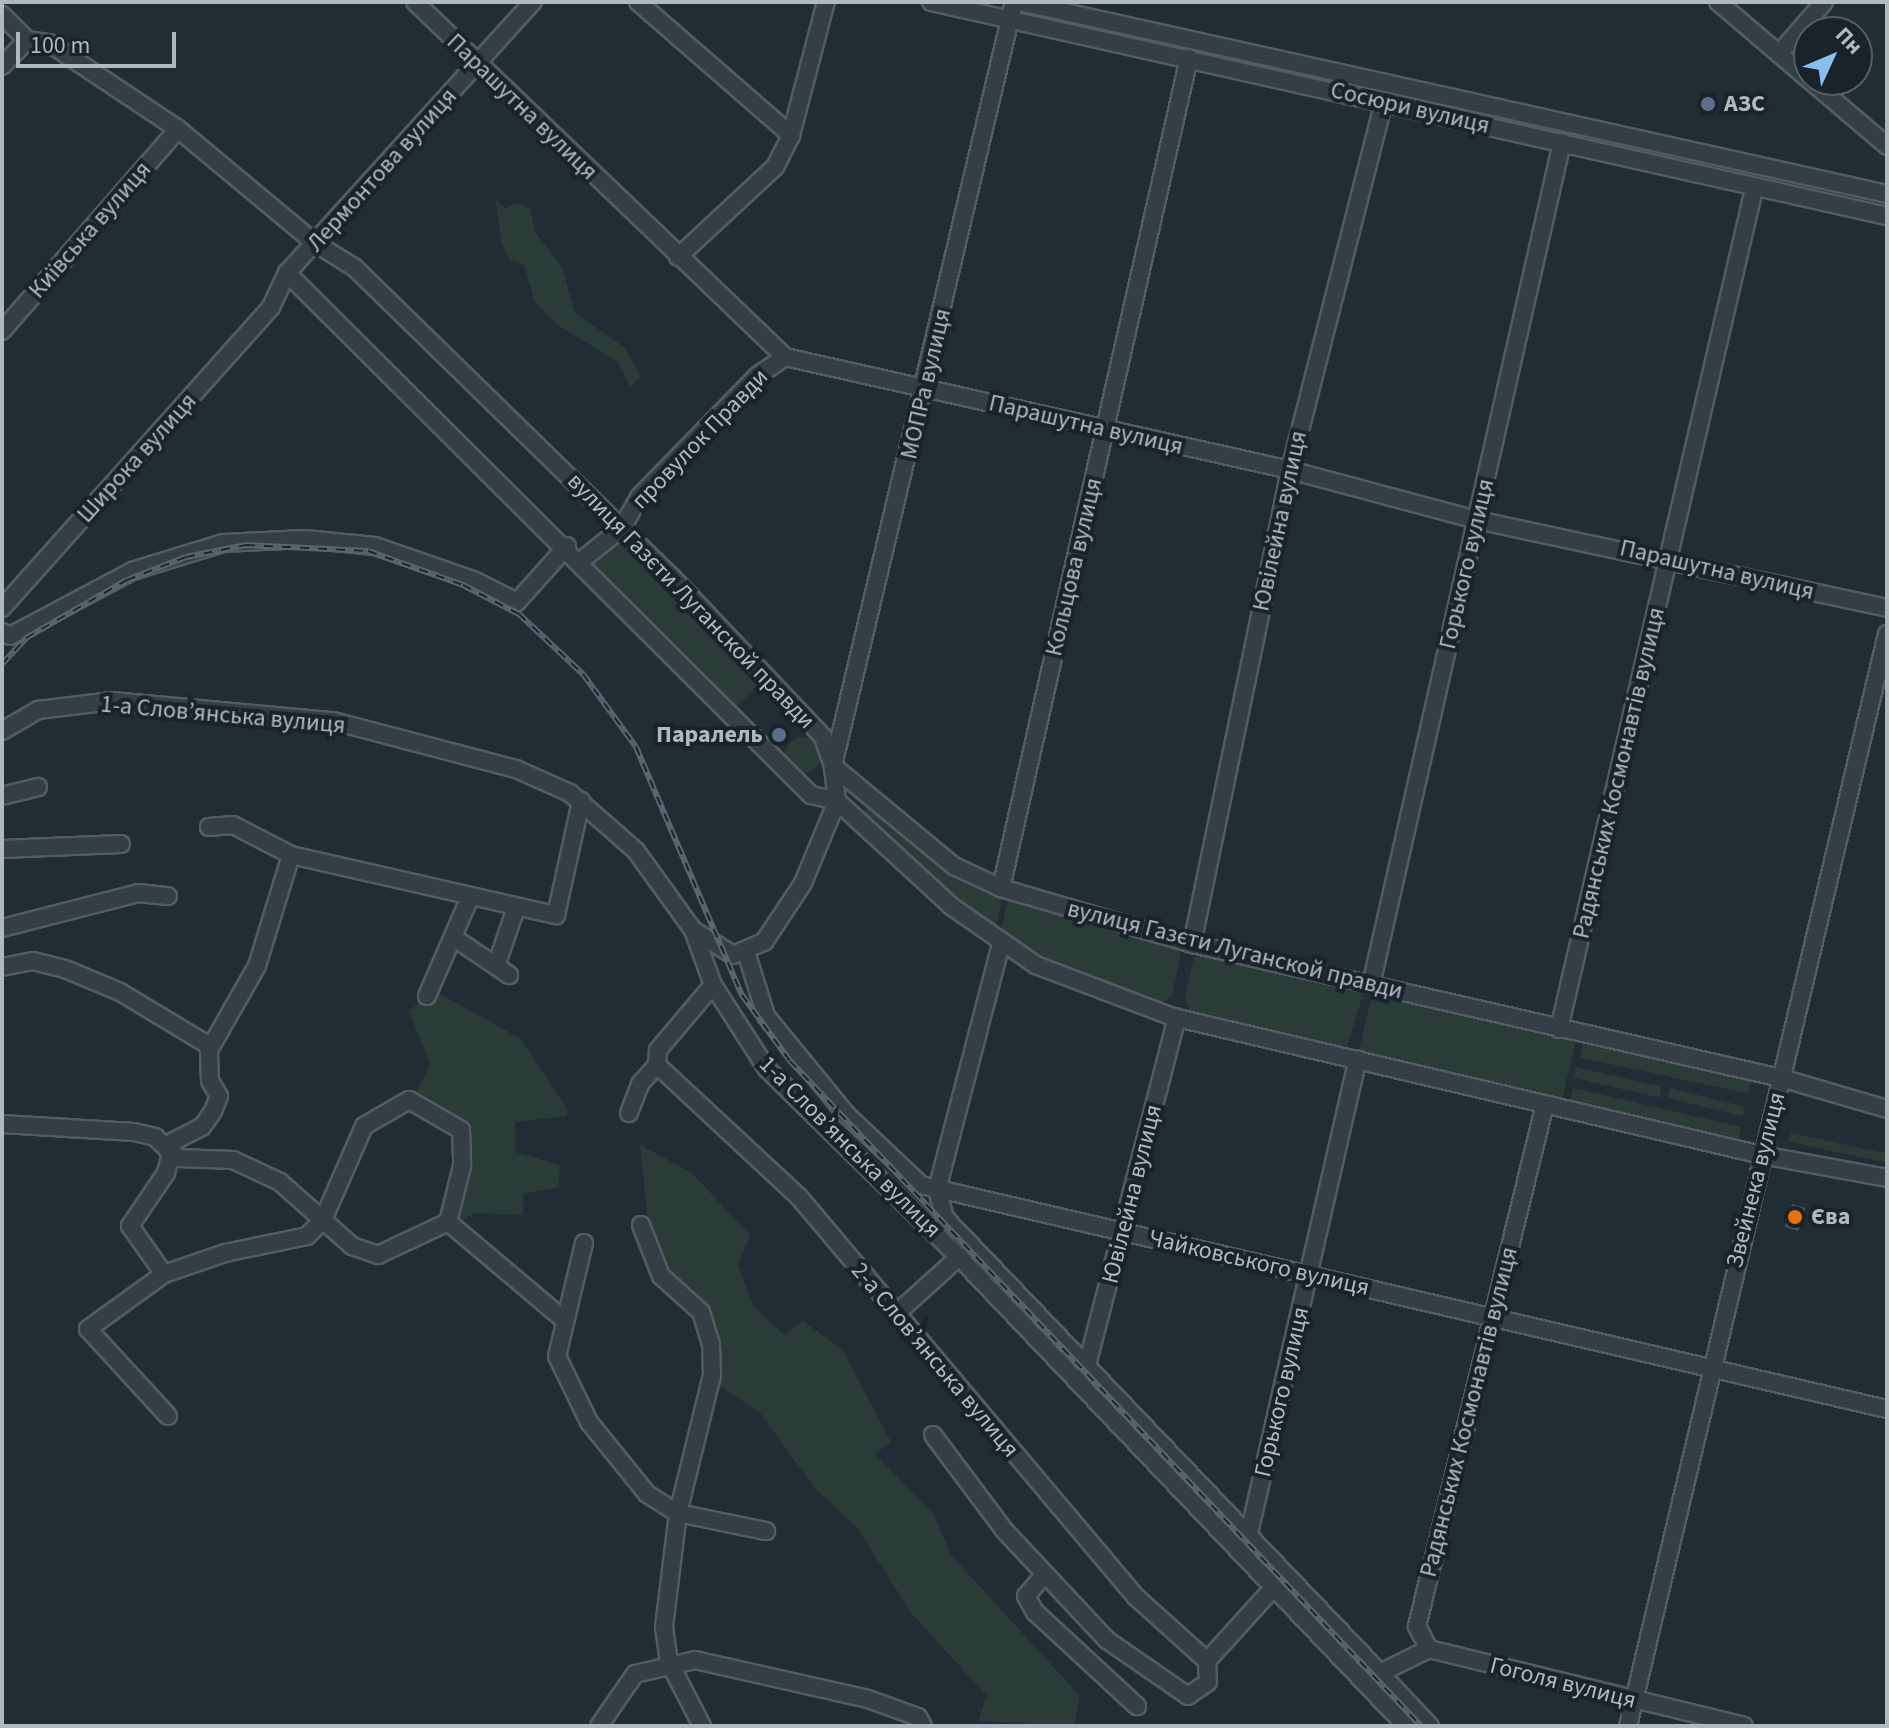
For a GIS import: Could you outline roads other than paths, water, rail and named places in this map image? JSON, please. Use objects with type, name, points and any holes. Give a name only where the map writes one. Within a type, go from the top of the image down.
[{"type":"street","name":"Парашутна вулиця","points":[[415,2],[785,357],[1290,470],[1477,520],[1670,557],[1887,608]]},
{"type":"street","name":"Лермонтова вулиця","points":[[271,307],[287,273],[533,2]]},
{"type":"street","points":[[638,2],[791,135]]},
{"type":"street","points":[[678,257],[775,167],[791,135],[826,2]]},
{"type":"street","name":"Сосюри вулиця","points":[[931,2],[1013,10],[1887,194]]},
{"type":"street","points":[[1718,2],[1887,146]]},
{"type":"street","points":[[1779,54],[1824,2]]},
{"type":"street","name":"Сосюри вулиця","points":[[1013,10],[1189,58],[1562,142],[1754,189],[1887,216]]},
{"type":"street","name":"МОПРа вулиця","points":[[833,766],[926,389],[1013,10]]},
{"type":"street","name":"вулиця Газєти Луганской правди","points":[[2,15],[27,40],[49,43],[178,129],[315,243],[355,268],[622,528],[823,737],[833,766],[954,866],[1001,888],[1192,944],[1781,1078],[1887,1109]]},
{"type":"street","points":[[2,66],[27,40]]},
{"type":"street","name":"Кольцова вулиця","points":[[1001,888],[1189,58]]},
{"type":"street","name":"Ювілейна вулиця","points":[[1192,944],[1290,470],[1384,101]]},
{"type":"street","name":"Київська вулиця","points":[[2,331],[178,129]]},
{"type":"street","name":"Горького вулиця","points":[[1371,985],[1562,142]]},
{"type":"street","name":"Радянських Космонавтів вулиця","points":[[1559,1029],[1754,189]]},
{"type":"street","name":"вулиця Газєти Луганской правди","points":[[287,273],[582,560],[811,795],[837,801],[1001,944],[1099,993],[1177,1018],[1762,1155],[1887,1178]]},
{"type":"street","name":"Широка вулиця","points":[[2,608],[271,307]]},
{"type":"street","name":"провулок Правди","points":[[622,528],[639,497],[757,376],[785,357]]},
{"type":"street","points":[[582,560],[622,528]]},
{"type":"street","points":[[2,632],[10,636],[170,556],[266,538],[375,546],[473,580],[517,602],[567,546]]},
{"type":"street","name":"Звейнека вулиця","points":[[1628,1726],[1887,634]]},
{"type":"street","name":"1-а Слов’янська вулиця","points":[[2,731],[38,710],[112,701],[333,721],[516,769],[581,801],[636,851],[693,930],[713,985],[767,1069],[959,1257],[1406,1726]]},
{"type":"street","points":[[693,930],[724,952],[746,952],[764,942],[803,883],[837,801],[833,766]]},
{"type":"street","points":[[2,796],[38,787]]},
{"type":"street","points":[[209,827],[233,825],[291,855],[556,915],[581,801]]},
{"type":"street","points":[[2,849],[121,844]]},
{"type":"street","points":[[164,1274],[130,1226],[166,1173],[170,1147],[213,1111],[219,1096],[210,1081],[210,1046],[257,966],[291,855]]},
{"type":"street","points":[[2,928],[138,893],[168,896]]},
{"type":"street","points":[[427,996],[470,897]]},
{"type":"street","points":[[453,937],[502,970],[516,908]]},
{"type":"street","points":[[1001,944],[937,1190],[945,1218],[1430,1726]]},
{"type":"street","name":"Чайковського вулиця","points":[[746,952],[766,1016],[846,1114],[921,1185],[1887,1409]]},
{"type":"street","points":[[2,967],[33,961],[65,969],[120,992],[210,1046]]},
{"type":"street","points":[[629,1113],[640,1084],[657,1065],[658,1050],[713,985]]},
{"type":"street","name":"Ювілейна вулиця","points":[[1086,1369],[1124,1232],[1177,1018]]},
{"type":"street","name":"Горького вулиця","points":[[1248,1538],[1358,1059]]},
{"type":"street","name":"2-а Слов’янська вулиця","points":[[657,1065],[799,1197],[1136,1597],[1207,1661]]},
{"type":"street","points":[[168,1416],[88,1329],[164,1274],[225,1253],[307,1236],[323,1220],[364,1126],[409,1100],[461,1130],[462,1166],[448,1222]]},
{"type":"street","name":"Радянських Космонавтів вулиця","points":[[1429,1649],[1417,1626],[1545,1104]]},
{"type":"street","points":[[2,1124],[134,1132],[170,1147],[177,1158],[253,1167],[352,1246],[378,1255],[448,1222]]},
{"type":"street","points":[[448,1222],[563,1319]]},
{"type":"street","points":[[641,1225],[661,1276],[701,1312],[711,1344],[712,1375],[678,1513],[664,1627],[669,1662],[702,1726]]},
{"type":"street","points":[[584,1243],[563,1319],[557,1356],[576,1400],[647,1494],[678,1513],[766,1531]]},
{"type":"street","points":[[897,1313],[959,1257]]},
{"type":"street","points":[[933,1435],[1045,1574],[1107,1640],[1188,1696],[1208,1682],[1207,1661],[1274,1587]]},
{"type":"street","points":[[1045,1574],[1026,1596],[1035,1612],[1137,1706]]},
{"type":"street","points":[[1380,1673],[1429,1649]]},
{"type":"street","name":"Гоголя вулиця","points":[[1429,1649],[1744,1726]]},
{"type":"street","points":[[599,1726],[635,1674],[669,1662],[695,1660],[868,1699],[918,1717],[923,1726]]},
{"type":"railway","points":[[2,664],[26,638],[127,580],[186,557],[246,545],[368,551],[463,585],[519,614],[583,674],[636,747],[742,995],[790,1061],[1421,1726]]},
{"type":"place","name":"АЗС","points":[[1708,104]]},
{"type":"place","name":"Паралель","points":[[779,735]]},
{"type":"place","name":"Єва","points":[[1795,1217]]}]
